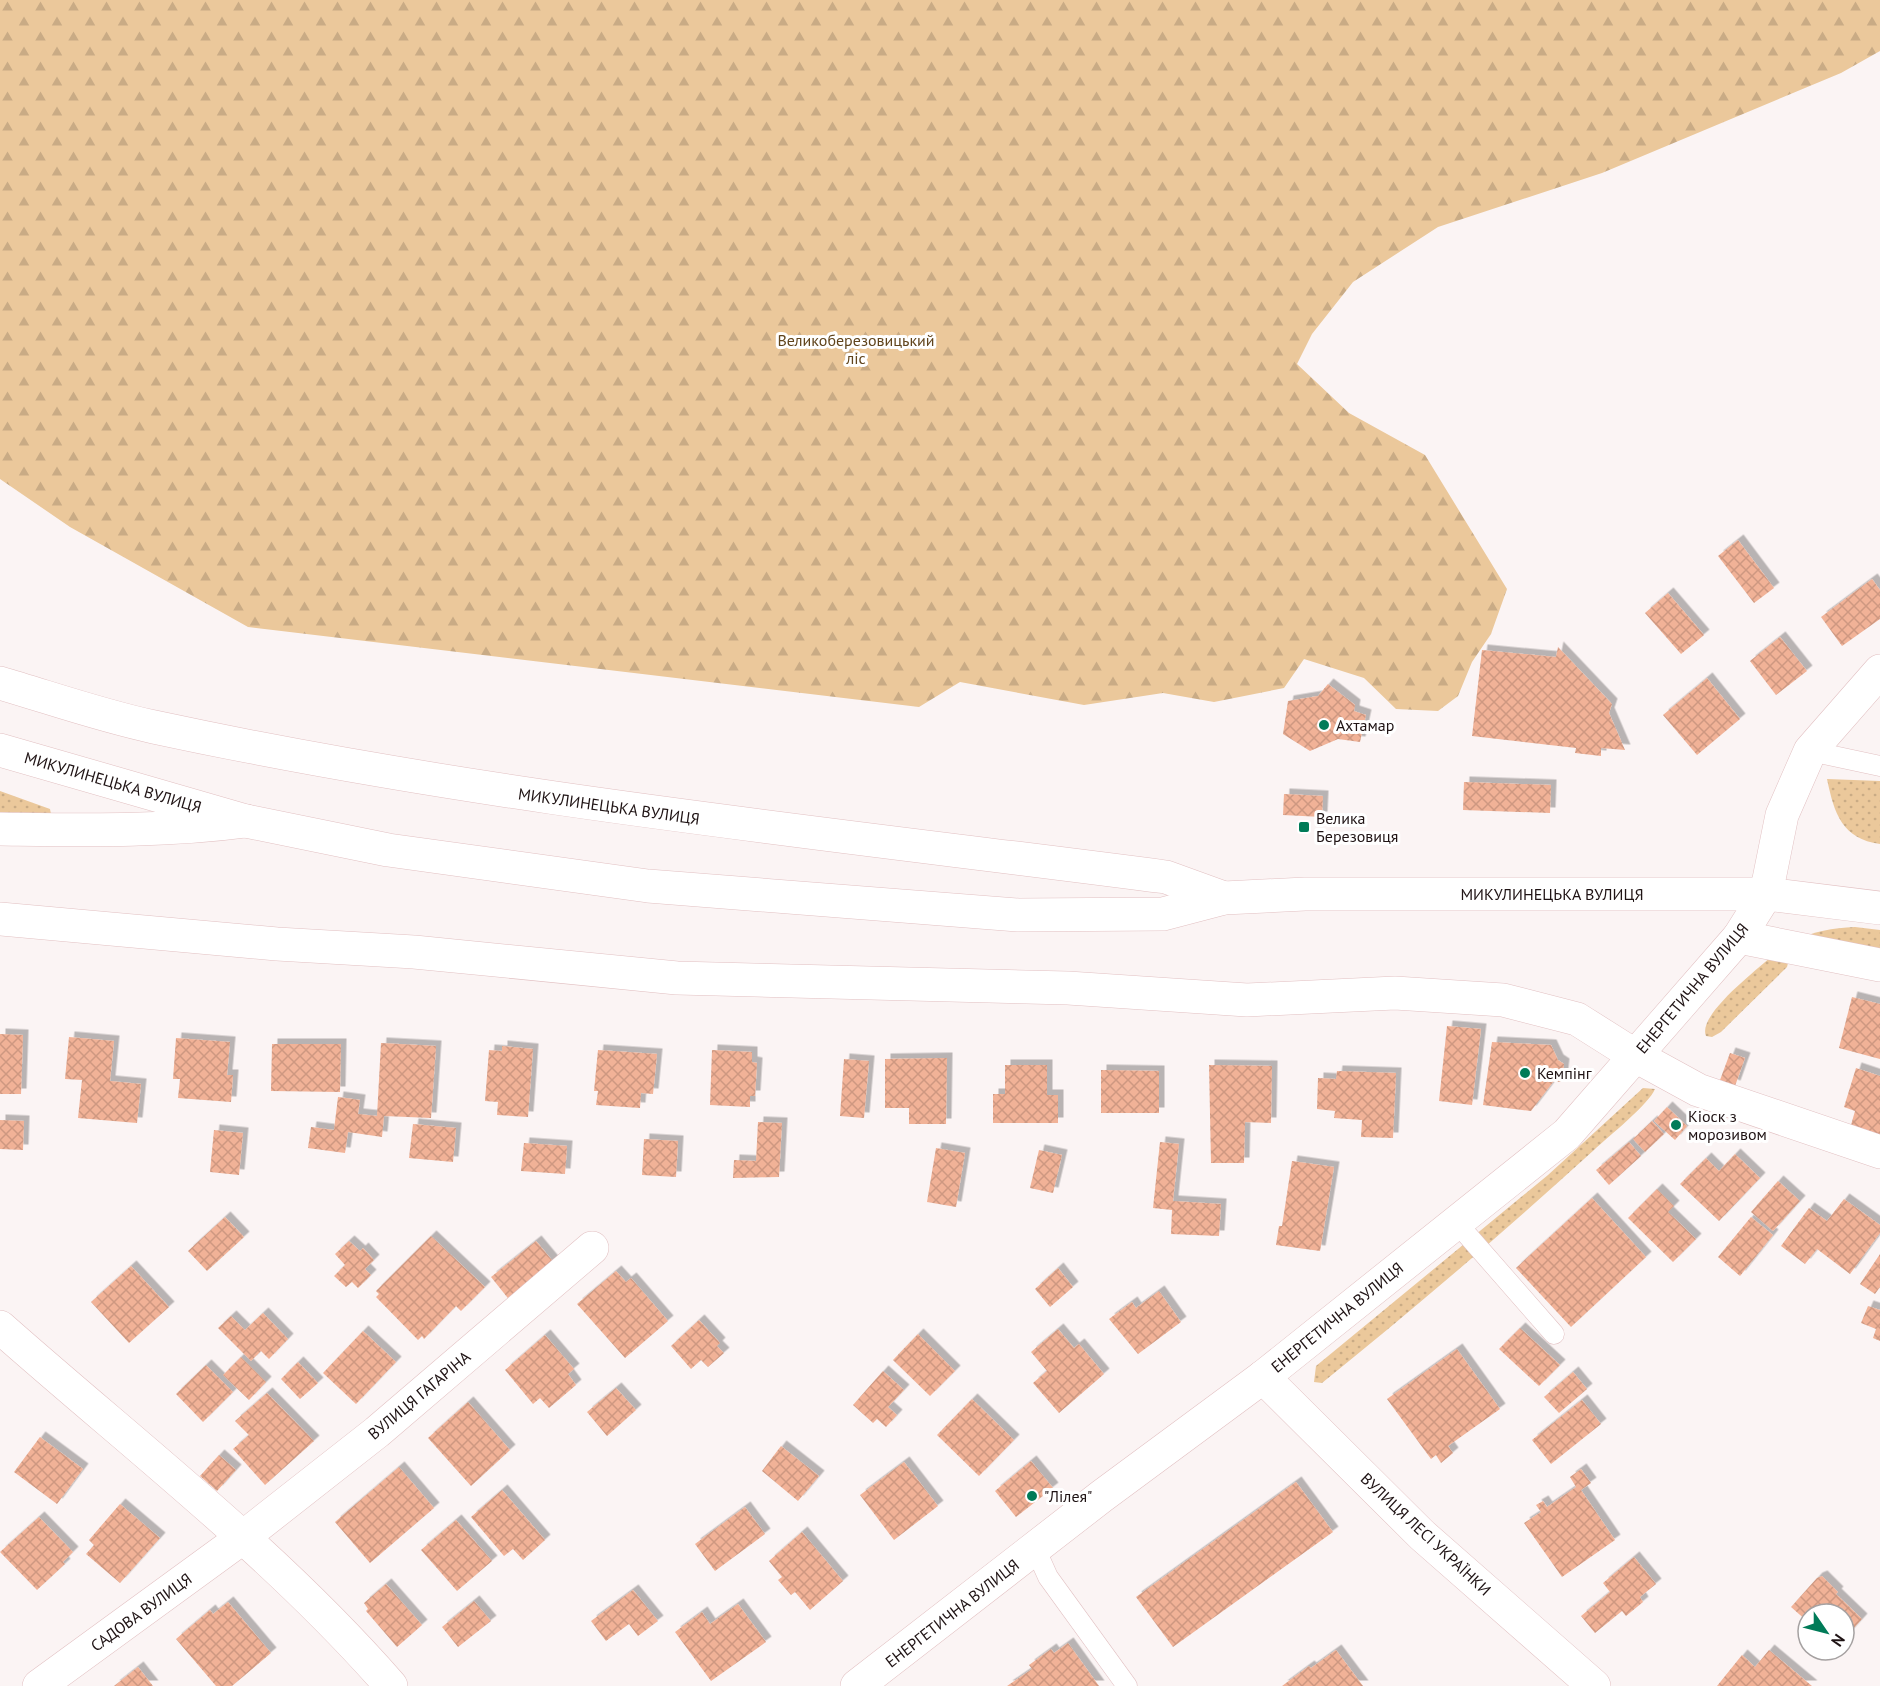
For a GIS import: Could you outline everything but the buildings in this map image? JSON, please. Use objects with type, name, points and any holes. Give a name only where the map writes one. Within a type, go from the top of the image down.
[{"type":"main road","points":[[1766,894],[1782,815],[1810,751],[1880,671]]},
{"type":"main road","name":"МИКУЛИНЕЦЬКА ВУЛИЦЯ","points":[[0,683],[151,726],[406,776],[659,814],[1166,877],[1224,898]]},
{"type":"main road","name":"МИКУЛИНЕЦЬКА ВУЛИЦЯ","points":[[0,750],[246,821],[388,850],[648,886],[1018,915],[1163,914],[1224,898],[1305,894],[1766,894],[1880,908]]},
{"type":"main road","points":[[0,829],[189,829],[246,821]]},
{"type":"main road","name":"ЕНЕРГЕТИЧНА ВУЛИЦЯ","points":[[857,1686],[1035,1548],[1263,1377],[1567,1134],[1739,937],[1766,894]]},
{"type":"main road","points":[[0,919],[277,944],[414,952],[677,978],[1068,988],[1247,1000],[1395,993],[1503,1000],[1577,1018],[1634,1055],[1698,1090],[1880,1152]]},
{"type":"main road","points":[[1739,937],[1880,965]]},
{"type":"main road","name":"ВУЛИЦЯ ГАГАРІНА","points":[[242,1538],[377,1432],[592,1248]]},
{"type":"main road","points":[[0,1326],[242,1538],[363,1654],[391,1686]]},
{"type":"main road","name":"ВУЛИЦЯ ЛЕСІ УКРАЇНКИ","points":[[1263,1377],[1422,1535],[1594,1686]]},
{"type":"main road","name":"САДОВА ВУЛИЦЯ","points":[[39,1686],[242,1538]]},
{"type":"lane","points":[[1810,751],[1880,766]]},
{"type":"lane","points":[[1456,1222],[1554,1334]]},
{"type":"lane","points":[[1035,1548],[1048,1577],[1127,1686]]},
{"type":"green space","name":"Великоберезовицький ліс","points":[[0,0],[1880,0],[1880,51],[1841,73],[1602,173],[1438,227],[1353,282],[1312,334],[1297,364],[1349,413],[1425,455],[1507,589],[1491,634],[1472,662],[1458,696],[1438,711],[1396,709],[1364,678],[1304,659],[1284,688],[1214,702],[1163,693],[1084,705],[960,682],[919,707],[248,627],[70,527],[0,479]]},
{"type":"green space","points":[[1827,779],[1880,781],[1880,844],[1857,837],[1848,830],[1837,813]]},
{"type":"green space","points":[[0,791],[50,809],[51,814],[0,813]]},
{"type":"green space","points":[[1855,927],[1880,930],[1880,957],[1794,941],[1823,931]]},
{"type":"green space","points":[[1772,956],[1789,959],[1787,967],[1721,1032],[1712,1037],[1706,1036],[1706,1027],[1710,1017],[1719,1005]]},
{"type":"green space","points":[[1643,1088],[1655,1089],[1637,1111],[1561,1180],[1357,1355],[1322,1383],[1314,1382],[1316,1366],[1548,1175]]},
{"type":"place","name":"Ахтамар","points":[[1324,725]]},
{"type":"place","name":"Велика Березовиця","points":[[1304,827]]},
{"type":"place","name":"Кемпінг","points":[[1525,1073]]},
{"type":"place","name":"Кіоск з морозивом","points":[[1676,1125]]},
{"type":"place","name":"\"Лілея\"","points":[[1032,1496]]}]
